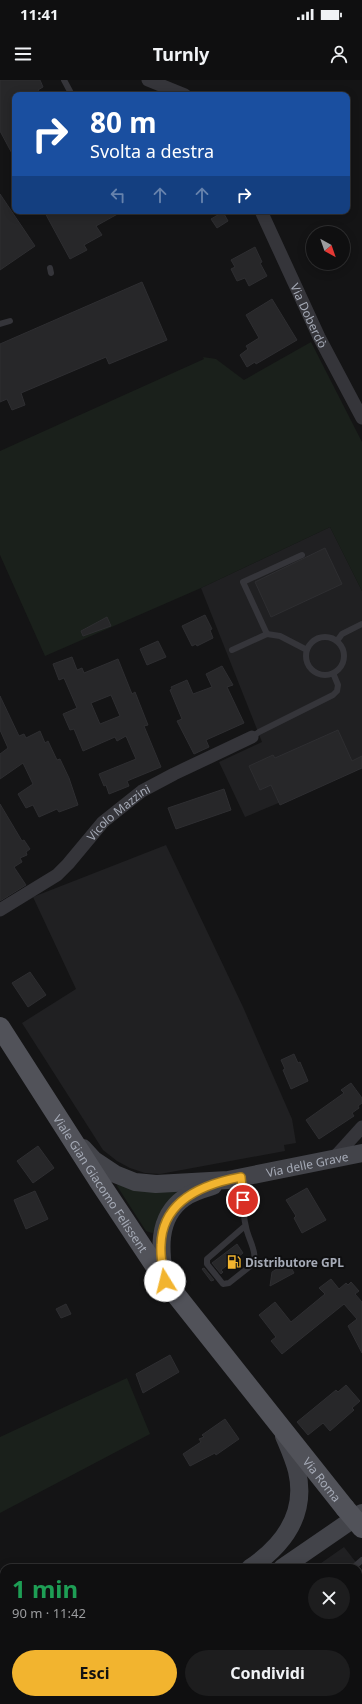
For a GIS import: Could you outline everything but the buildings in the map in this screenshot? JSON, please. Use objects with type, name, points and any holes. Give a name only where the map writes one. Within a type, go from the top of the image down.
[{"type":"main road","name":"Viale Gian Giacomo Felissent","points":[[0,1027],[165,1281],[282,1430]]},
{"type":"main road","name":"Via delle Grave","points":[[67,1130],[94,1160],[125,1179],[146,1184],[234,1178],[362,1153]]},
{"type":"main road","name":"Via delle Grave","points":[[165,1281],[160,1246],[164,1226],[171,1212],[184,1198],[234,1178]]},
{"type":"main road","name":"Via Roma","points":[[282,1430],[354,1511],[362,1528]]},
{"type":"main road","points":[[256,1564],[264,1559],[279,1544],[291,1525],[296,1512],[298,1477],[282,1430]]},
{"type":"main road","points":[[287,1564],[354,1511]]},
{"type":"street","points":[[148,80],[178,92]]},
{"type":"street","name":"Via Doberdò","points":[[262,214],[319,338],[362,418]]},
{"type":"street","name":"Vicolo Mazzini","points":[[0,910],[57,874],[68,864],[103,822],[142,791],[252,737]]},
{"type":"street","points":[[333,1159],[362,1127]]},
{"type":"lane","points":[[64,80],[70,92]]},
{"type":"lane","points":[[0,324],[10,321]]},
{"type":"lane","points":[[267,634],[243,582],[302,555]]},
{"type":"lane","points":[[337,641],[342,634],[362,624]]},
{"type":"lane","points":[[232,650],[267,634],[280,636],[307,650]]},
{"type":"lane","points":[[320,638],[331,638],[337,641],[341,646],[344,658],[338,670],[333,673],[320,674],[314,671],[307,662],[307,650],[314,640],[320,638]]},
{"type":"lane","points":[[252,737],[259,732],[333,695],[338,691],[338,685],[333,673]]},
{"type":"lane","points":[[234,1178],[245,1226],[255,1259],[253,1264],[229,1283],[223,1284],[207,1264],[207,1259],[214,1251],[245,1226]]},
{"type":"shaded area","points":[[311,342],[362,442],[362,591],[330,527],[201,588],[45,656],[0,555],[0,451],[204,359],[203,357],[216,359],[244,380]]},
{"type":"shaded area","points":[[330,527],[362,591],[362,768],[245,817],[219,762],[262,742],[201,588]]},
{"type":"shaded area","points":[[166,845],[243,1007],[292,1119],[296,1143],[284,1145],[285,1151],[160,1174],[145,1173],[130,1168],[117,1161],[103,1150],[22,1023],[76,989],[33,897]]},
{"type":"shaded area","points":[[118,1183],[178,1191],[155,1232],[152,1233],[146,1231],[117,1186]]},
{"type":"shaded area","points":[[127,1378],[150,1434],[0,1513],[0,1437]]},
{"type":"shaded area","points":[[344,1547],[357,1564],[320,1564]]},
{"type":"place","name":"Distributore GPL","points":[[234,1262]]},
{"type":"route","points":[[165,1281],[160,1246],[164,1226],[171,1212],[177,1205],[191,1194],[228,1180],[241,1177],[243,1200]]}]
